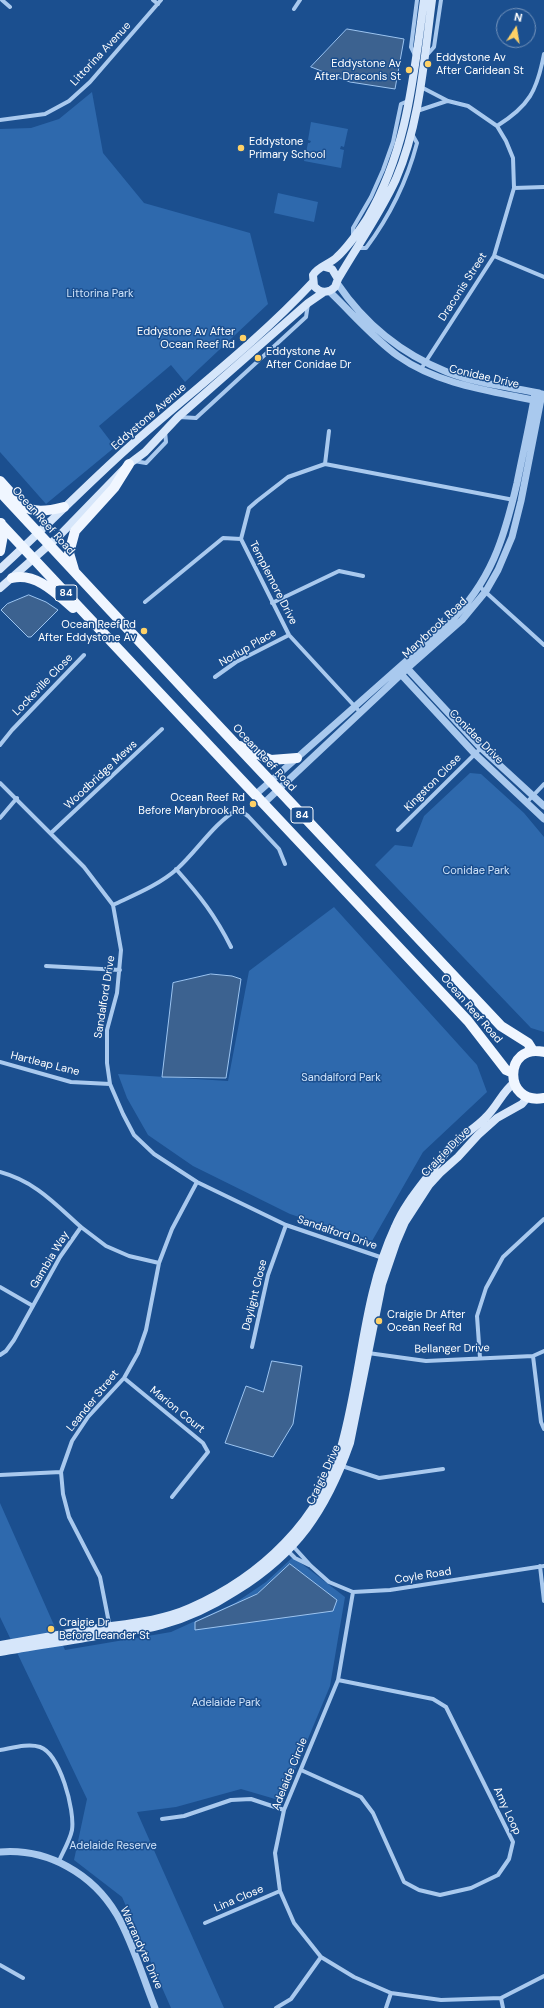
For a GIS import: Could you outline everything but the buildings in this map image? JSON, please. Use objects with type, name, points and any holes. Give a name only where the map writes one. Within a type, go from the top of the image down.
[{"type":"main road","points":[[424,0],[403,134],[389,176],[366,220],[338,257],[325,267],[315,272],[312,282],[316,289],[326,292],[337,281],[356,248],[373,223],[396,178],[412,133],[417,111],[432,0]]},
{"type":"main road","points":[[325,267],[332,269],[337,281]]},
{"type":"main road","name":"Eddystone Avenue","points":[[0,569],[24,548],[64,507],[131,446],[191,395],[312,282]]},
{"type":"main road","name":"Eddystone Avenue","points":[[0,588],[49,545],[131,463],[145,452],[165,429],[178,417],[308,303],[326,292]]},
{"type":"main road","points":[[76,574],[69,553],[75,531],[114,488],[131,463],[131,446]]},
{"type":"main road","points":[[0,481],[28,509],[38,512],[64,507]]},
{"type":"main road","name":"Ocean Reef Road","points":[[0,492],[501,1026],[528,1043],[533,1051]]},
{"type":"main road","points":[[0,523],[2,535],[0,551]]},
{"type":"main road","name":"Ocean Reef Road","points":[[0,523],[178,715],[468,1021],[506,1070],[514,1078]]},
{"type":"main road","points":[[12,578],[19,576],[30,578],[52,590],[108,638]]},
{"type":"main road","points":[[234,743],[272,760],[297,758]]},
{"type":"main road","points":[[514,1078],[519,1058],[533,1051],[544,1052]]},
{"type":"main road","name":"84","points":[[514,1078],[518,1090],[528,1097]]},
{"type":"main road","name":"Craigie Drive","points":[[0,1652],[111,1630],[188,1609],[241,1580],[288,1546],[339,1465],[347,1421],[386,1259],[403,1211],[419,1186],[448,1150],[489,1114],[514,1078]]},
{"type":"main road","points":[[528,1097],[543,1101]]},
{"type":"main road","name":"Craigie Drive","points":[[386,1259],[406,1222],[433,1181],[497,1118],[522,1104],[528,1097]]},
{"type":"main road","name":"Craigie Drive","points":[[0,1645],[111,1630]]},
{"type":"street","points":[[2,0],[10,7]]},
{"type":"street","points":[[153,0],[158,4]]},
{"type":"street","name":"Littorina Avenue","points":[[0,120],[45,114],[68,101],[90,82],[161,0]]},
{"type":"street","points":[[294,9],[300,0]]},
{"type":"street","points":[[416,57],[411,47],[417,0]]},
{"type":"street","points":[[424,58],[434,47],[441,0]]},
{"type":"street","points":[[497,126],[515,114],[532,96],[541,72],[544,54]]},
{"type":"street","name":"Draconis Street","points":[[420,86],[448,101],[468,106],[497,126],[506,141],[513,158],[514,188],[494,256],[421,369]]},
{"type":"street","points":[[417,111],[448,101]]},
{"type":"street","points":[[514,188],[544,186]]},
{"type":"street","points":[[494,256],[544,277]]},
{"type":"street","name":"Conidae Drive","points":[[337,281],[344,294],[375,327],[396,345],[425,362],[458,376],[540,398]]},
{"type":"street","name":"Conidae Drive","points":[[326,292],[378,340],[399,357],[421,369],[449,381],[540,398]]},
{"type":"street","name":"Eddystone Avenue","points":[[178,417],[196,418],[306,316],[308,303]]},
{"type":"street","name":"Marybrook Road","points":[[263,804],[401,675],[405,666],[460,612],[480,587],[493,564],[503,539],[540,398]]},
{"type":"street","name":"Marybrook Road","points":[[255,796],[396,669],[405,666],[462,620],[486,591],[508,549],[521,501],[540,398]]},
{"type":"street","points":[[328,431],[324,464],[521,501]]},
{"type":"street","name":"Templemore Drive","points":[[324,464],[288,477],[249,508],[240,539],[289,634],[360,712]]},
{"type":"street","points":[[145,602],[223,538],[240,539]]},
{"type":"street","points":[[272,603],[339,570],[363,576]]},
{"type":"street","points":[[480,587],[544,645]]},
{"type":"street","name":"Norlup Place","points":[[215,677],[236,662],[289,634]]},
{"type":"street","name":"Lockeville Close","points":[[0,745],[12,730],[84,655]]},
{"type":"street","name":"Conidae Drive","points":[[405,666],[481,748],[544,806]]},
{"type":"street","name":"Conidae Drive","points":[[396,669],[475,754],[544,819]]},
{"type":"street","name":"Woodbridge Mews","points":[[52,833],[162,729]]},
{"type":"street","name":"Kingston Close","points":[[398,830],[481,748]]},
{"type":"street","name":"Sandalford Drive","points":[[0,783],[17,798],[84,866],[113,905],[120,939],[120,970],[117,993],[107,1030],[107,1063],[110,1084],[134,1135],[154,1154],[196,1182],[286,1225],[386,1259]]},
{"type":"street","points":[[527,802],[544,784]]},
{"type":"street","points":[[0,818],[17,798]]},
{"type":"street","points":[[113,905],[147,888],[176,869],[227,816],[238,809],[248,816],[279,849],[285,864]]},
{"type":"street","points":[[176,869],[201,897],[217,920],[231,947]]},
{"type":"street","points":[[46,966],[120,970]]},
{"type":"street","name":"Hartleap Lane","points":[[0,1062],[71,1082],[110,1084]]},
{"type":"street","points":[[0,1172],[28,1182],[40,1190],[81,1227]]},
{"type":"street","name":"Leander Street","points":[[111,1630],[100,1577],[69,1517],[63,1494],[61,1472],[72,1441],[88,1417],[124,1378],[138,1353],[146,1330],[159,1263],[172,1229],[196,1182]]},
{"type":"street","points":[[480,1358],[477,1316],[486,1288],[503,1257],[544,1219]]},
{"type":"street","name":"Daylight Close","points":[[252,1347],[268,1275],[286,1225]]},
{"type":"street","name":"Gambia Way","points":[[0,1355],[6,1351],[14,1340],[60,1257],[81,1227],[106,1246],[129,1256],[159,1263]]},
{"type":"street","points":[[0,1287],[33,1306]]},
{"type":"street","name":"Bellanger Drive","points":[[363,1352],[426,1361],[533,1356],[544,1350]]},
{"type":"street","points":[[533,1356],[541,1422],[544,1429]]},
{"type":"street","name":"Marion Court","points":[[124,1378],[204,1443],[208,1452],[172,1497]]},
{"type":"street","points":[[339,1465],[379,1478],[443,1469]]},
{"type":"street","points":[[0,1475],[61,1472]]},
{"type":"street","name":"Coyle Road","points":[[288,1546],[330,1582],[353,1592],[390,1590],[542,1566]]},
{"type":"street","name":"Coyle Road","points":[[288,1546],[295,1558],[311,1566]]},
{"type":"street","points":[[542,1566],[544,1601]]},
{"type":"street","name":"Adelaide Circle","points":[[353,1592],[338,1680],[284,1810],[275,1853],[280,1891],[294,1923],[321,1957],[354,1977],[391,1993],[441,2000],[501,1998],[544,1976]]},
{"type":"street","name":"Amy Loop","points":[[301,1770],[361,1797],[373,1813],[404,1882],[419,1890],[440,1895],[471,1888],[498,1875],[509,1859],[513,1842],[446,1707],[433,1700],[338,1680]]},
{"type":"street","points":[[0,1750],[31,1745],[39,1746],[49,1752],[53,1757],[71,1800],[73,1811],[72,1831],[59,1862]]},
{"type":"street","points":[[162,1819],[184,1816],[231,1800],[251,1799],[284,1810]]},
{"type":"street","name":"Warrandyte Drive","points":[[0,1852],[42,1856],[59,1862],[88,1880],[103,1895],[117,1916],[155,2008]]},
{"type":"street","name":"Lina Close","points":[[205,1923],[280,1891]]},
{"type":"street","points":[[276,2008],[291,1999],[321,1957]]},
{"type":"street","points":[[0,1965],[23,1978]]},
{"type":"street","points":[[386,2008],[391,1993]]},
{"type":"street","points":[[501,1998],[503,2008]]},
{"type":"green space","name":"Littorina Park","points":[[92,92],[103,153],[144,203],[250,233],[268,304],[185,382],[171,365],[99,426],[115,447],[46,504],[0,452],[0,129],[31,128],[59,119]]},
{"type":"green space","points":[[311,122],[348,129],[344,147],[341,146],[340,149],[344,150],[341,168],[304,161],[308,143],[311,141],[308,140]]},
{"type":"green space","points":[[278,193],[318,202],[314,222],[274,213]]},
{"type":"green space","name":"Conidae Park","points":[[470,773],[481,774],[524,813],[544,837],[544,1032],[531,1028],[375,865],[395,845],[412,847],[424,816]]},
{"type":"green space","name":"Sandalford Park","points":[[334,907],[477,1065],[487,1092],[423,1152],[372,1241],[290,1214],[193,1166],[148,1135],[127,1098],[118,1074],[228,1081],[249,971]]},
{"type":"green space","name":"Adelaide Park","points":[[0,1503],[65,1650],[171,1632],[235,1603],[266,1582],[293,1557],[345,1597],[330,1686],[282,1801],[241,1789],[176,1807],[137,1812],[224,2008],[171,2008],[122,1897],[74,1860],[87,1799],[0,1617]]},
{"type":"shaded area","points":[[347,29],[404,39],[395,89],[350,82],[311,67]]},
{"type":"shaded area","points":[[29,595],[46,602],[58,610],[31,637],[28,637],[1,610],[7,604]]},
{"type":"shaded area","points":[[211,974],[232,976],[241,979],[226,1078],[162,1077],[173,983]]},
{"type":"shaded area","points":[[272,1361],[302,1366],[293,1424],[273,1457],[225,1443],[246,1386],[263,1392]]},
{"type":"shaded area","points":[[290,1564],[337,1600],[333,1611],[195,1630],[195,1622],[257,1594]]},
{"type":"place","name":"Eddystone Av After Caridean St","points":[[428,64]]},
{"type":"place","name":"Eddystone Av After Draconis St","points":[[409,70]]},
{"type":"place","name":"Eddystone Primary School","points":[[241,148]]},
{"type":"place","name":"Eddystone Av After Ocean Reef Rd","points":[[243,338]]},
{"type":"place","name":"Eddystone Av After Conidae Dr","points":[[258,358]]},
{"type":"place","name":"Ocean Reef Rd After Eddystone Av","points":[[144,631]]},
{"type":"place","name":"Ocean Reef Rd Before Marybrook Rd","points":[[253,804]]},
{"type":"place","name":"Craigie Dr After Ocean Reef Rd","points":[[379,1321]]},
{"type":"place","name":"Craigie Dr Before Leander St","points":[[51,1629]]},
{"type":"park label","name":"Adelaide Reserve","points":[[113,1846]]}]
